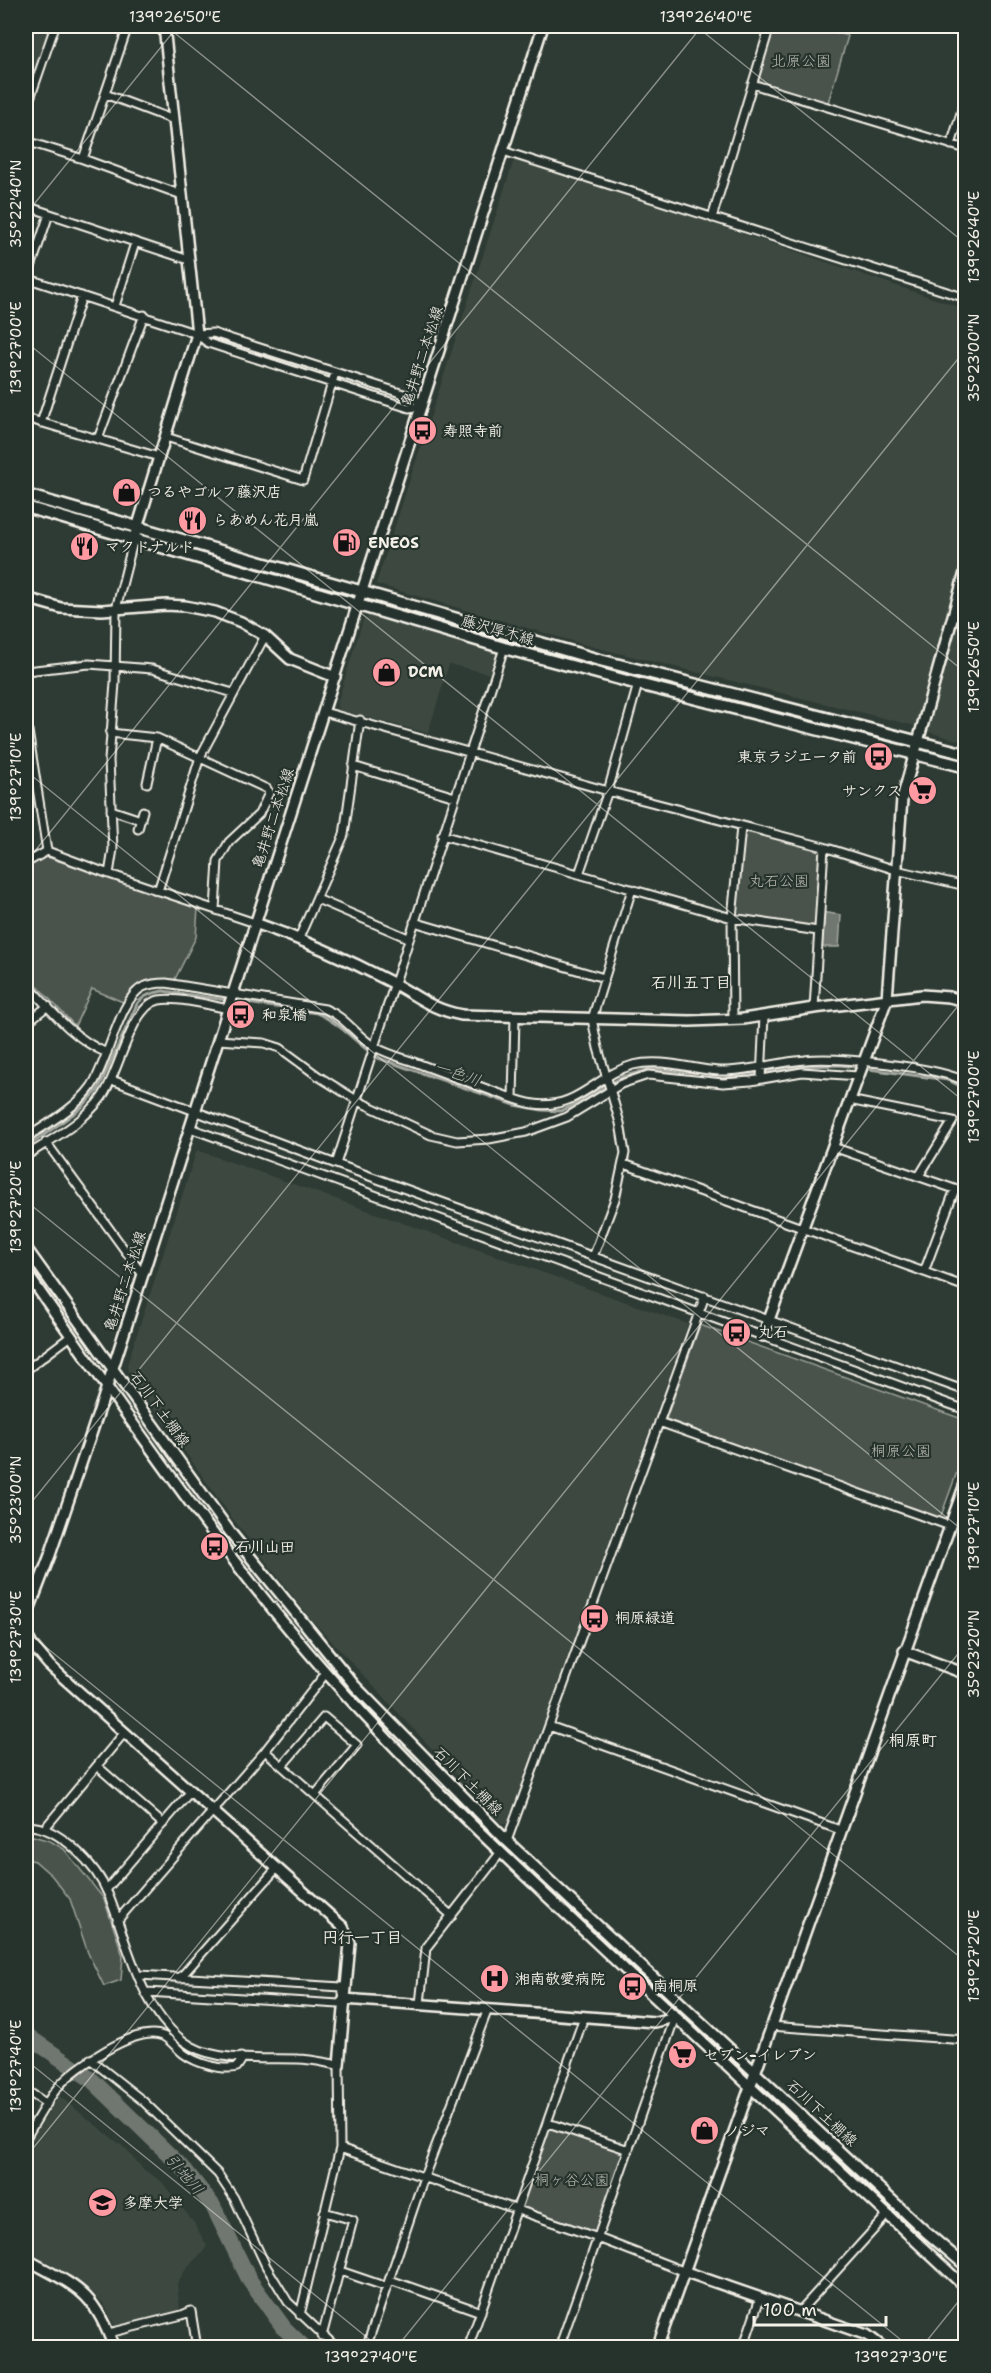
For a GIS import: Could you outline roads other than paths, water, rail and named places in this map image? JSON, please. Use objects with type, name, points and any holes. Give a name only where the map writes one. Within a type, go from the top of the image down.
[{"type":"main road","name":"藤沢厚木線","points":[[26,495],[136,533],[504,648],[966,767]]},
{"type":"main road","name":"藤沢厚木線","points":[[26,507],[136,533],[361,592],[590,657],[966,754]]},
{"type":"street","points":[[26,110],[55,26]]},
{"type":"street","points":[[83,159],[128,26]]},
{"type":"street","points":[[109,874],[113,849],[109,760],[115,683],[116,609],[136,533],[197,334],[164,27],[152,26]]},
{"type":"street","name":"亀井野二本松線","points":[[26,1618],[57,1534],[143,1275],[543,26]]},
{"type":"street","points":[[712,218],[770,26]]},
{"type":"street","points":[[752,84],[966,149]]},
{"type":"street","points":[[105,94],[174,120]]},
{"type":"street","points":[[951,145],[966,97]]},
{"type":"street","points":[[26,141],[182,195]]},
{"type":"street","points":[[503,151],[966,298]]},
{"type":"street","points":[[26,206],[189,260]]},
{"type":"street","points":[[49,214],[26,280],[144,315],[197,334],[208,344],[409,408],[422,406]]},
{"type":"street","points":[[115,306],[135,243]]},
{"type":"street","points":[[41,423],[82,296]]},
{"type":"street","points":[[98,439],[144,315]]},
{"type":"street","points":[[197,334],[213,333],[413,397],[422,406]]},
{"type":"street","points":[[166,436],[303,480],[335,373]]},
{"type":"street","points":[[26,418],[159,457]]},
{"type":"street","points":[[763,1336],[887,999],[902,799],[966,569]]},
{"type":"street","points":[[26,598],[61,609],[116,609],[166,605],[185,606],[228,616],[265,636],[290,659],[335,677]]},
{"type":"street","points":[[158,891],[200,757],[265,636]]},
{"type":"street","points":[[336,1164],[358,1101],[393,983],[504,648]]},
{"type":"street","points":[[26,671],[72,665],[152,669],[233,693]]},
{"type":"street","points":[[579,874],[608,791],[638,684]]},
{"type":"street","points":[[324,712],[360,720],[741,827],[824,847],[896,870],[966,886]]},
{"type":"street","points":[[26,718],[47,851]]},
{"type":"street","points":[[299,938],[344,835],[360,720]]},
{"type":"street","points":[[110,733],[158,738],[267,789],[269,792],[259,814],[229,842],[218,861],[215,909]]},
{"type":"street","points":[[147,783],[158,738]]},
{"type":"street","points":[[353,766],[455,797]]},
{"type":"street","points":[[111,810],[141,820]]},
{"type":"street","points":[[138,829],[143,811]]},
{"type":"street","points":[[732,1019],[732,918],[741,827]]},
{"type":"street","points":[[442,835],[732,918],[818,931]]},
{"type":"street","points":[[814,1008],[824,847]]},
{"type":"street","points":[[26,863],[47,851]]},
{"type":"street","points":[[47,851],[299,938],[393,983],[428,1005],[442,1011],[462,1015],[592,1019],[732,1019],[922,995],[966,1001]]},
{"type":"street","points":[[592,1257],[615,1199],[624,1164],[624,1143],[592,1019],[632,889]]},
{"type":"street","points":[[317,900],[408,938]]},
{"type":"street","points":[[414,922],[604,978]]},
{"type":"street","points":[[26,982],[85,1043],[107,1053]]},
{"type":"street","points":[[26,1136],[89,1089],[98,1076],[128,1003],[143,987],[166,983],[230,1001]]},
{"type":"street","points":[[26,1156],[89,1112],[103,1097],[140,1013],[151,1003],[160,1000],[230,1001],[325,1009],[343,1019],[374,1048],[533,1104],[564,1102],[631,1066],[656,1062],[720,1071],[824,1059],[860,1069]]},
{"type":"street","points":[[26,1023],[48,1006]]},
{"type":"street","points":[[761,1079],[764,1016]]},
{"type":"street","points":[[513,1098],[515,1017]]},
{"type":"street","points":[[218,1040],[264,1043],[280,1048],[318,1076],[358,1101],[431,1136],[471,1141],[512,1136],[547,1125],[584,1108],[610,1090],[630,1080],[648,1075],[723,1083],[802,1072],[860,1069],[949,1075],[966,1082]]},
{"type":"street","points":[[112,1080],[336,1164],[966,1391]]},
{"type":"street","points":[[849,1100],[953,1121],[919,1176]]},
{"type":"street","points":[[189,1128],[966,1410]]},
{"type":"street","points":[[46,1142],[143,1275]]},
{"type":"street","points":[[833,1147],[966,1192]]},
{"type":"street","points":[[624,1164],[966,1287]]},
{"type":"street","points":[[924,1272],[955,1189]]},
{"type":"street","name":"石川下土棚線","points":[[26,1248],[230,1532],[354,1686],[507,1841],[926,2232],[966,2266]]},
{"type":"street","name":"石川下土棚線","points":[[26,1272],[219,1542],[326,1673],[429,1783],[675,2017],[966,2288]]},
{"type":"street","points":[[507,1841],[705,1296]]},
{"type":"street","points":[[26,1370],[71,1336]]},
{"type":"street","points":[[659,1422],[950,1526]]},
{"type":"street","points":[[657,2348],[754,2070],[966,1481]]},
{"type":"street","points":[[26,1634],[32,1645],[50,1665],[330,1914],[348,1935],[349,1960],[339,2065],[340,2148],[300,2315]]},
{"type":"street","points":[[904,1651],[966,1674]]},
{"type":"street","points":[[117,1921],[214,1812],[326,1673]]},
{"type":"street","points":[[282,1766],[324,1717],[357,1745],[315,1795]]},
{"type":"street","points":[[549,1726],[840,1830]]},
{"type":"street","points":[[45,1828],[125,1732]]},
{"type":"street","points":[[265,1751],[452,1916]]},
{"type":"street","points":[[97,1766],[163,1824]]},
{"type":"street","points":[[106,1890],[191,1791]]},
{"type":"street","points":[[26,1826],[45,1828],[60,1836],[77,1851],[106,1890],[147,1992],[165,2021],[188,2044],[200,2051],[216,2055],[301,2059],[339,2065]]},
{"type":"street","points":[[420,2004],[426,1948],[501,1852]]},
{"type":"street","points":[[180,1978],[277,1868]]},
{"type":"street","points":[[139,1975],[342,1987],[344,1999]]},
{"type":"street","points":[[147,1992],[339,2004],[344,1999],[655,2022],[675,2017]]},
{"type":"street","points":[[366,2348],[424,2178],[488,2009]]},
{"type":"street","points":[[468,2348],[584,2017]]},
{"type":"street","points":[[559,2348],[675,2017]]},
{"type":"street","points":[[770,2026],[966,2040]]},
{"type":"street","points":[[26,2138],[62,2084],[89,2060],[130,2041],[157,2034],[168,2039],[185,2055],[204,2063],[232,2068],[239,2065],[241,2057]]},
{"type":"street","points":[[89,2060],[143,2101],[218,2174],[288,2302],[337,2348]]},
{"type":"street","points":[[26,2090],[47,2104]]},
{"type":"street","points":[[548,2123],[629,2150]]},
{"type":"street","points":[[340,2148],[867,2335],[884,2348]]},
{"type":"street","points":[[322,2336],[353,2220],[324,2212]]},
{"type":"street","points":[[799,2312],[887,2215]]},
{"type":"street","points":[[26,2259],[82,2291],[101,2315],[114,2348]]},
{"type":"street","points":[[340,2271],[481,2313]]},
{"type":"street","points":[[742,2348],[760,2298]]},
{"type":"street","points":[[109,2333],[191,2311],[197,2348]]},
{"type":"waterway","name":"一色川","points":[[26,1148],[80,1109],[98,1090],[137,1004],[142,998],[163,991],[317,1013],[333,1022],[378,1058],[515,1105],[542,1110],[560,1111],[622,1077],[650,1069],[738,1076],[805,1066],[840,1065],[948,1080],[966,1089]]},
{"type":"waterway","name":"引地川","points":[[26,2035],[92,2080],[184,2169],[213,2206],[250,2281],[284,2328],[305,2348]]},
{"type":"place","name":"寿照寺前","points":[[422,431]]},
{"type":"place","name":"つるやゴルフ藤沢店","points":[[126,492]]},
{"type":"place","name":"らあめん花月嵐","points":[[192,520]]},
{"type":"place","name":"ENEOS","points":[[347,543]]},
{"type":"place","name":"マクドナルド","points":[[84,547]]},
{"type":"place","name":"DCM","points":[[387,672]]},
{"type":"place","name":"東京ラジエータ前","points":[[878,757]]},
{"type":"place","name":"サンクス","points":[[923,791]]},
{"type":"place","name":"和泉橋","points":[[241,1015]]},
{"type":"place","name":"丸石","points":[[737,1332]]},
{"type":"place","name":"石川山田","points":[[214,1547]]},
{"type":"place","name":"桐原緑道","points":[[594,1618]]},
{"type":"place","name":"湘南敬愛病院","points":[[494,1979]]},
{"type":"place","name":"南桐原","points":[[632,1986]]},
{"type":"place","name":"セブン-イレブン","points":[[683,2055]]},
{"type":"place","name":"ノジマ","points":[[704,2131]]},
{"type":"place","name":"多摩大学","points":[[102,2203]]},
{"type":"district","name":"石川五丁目","points":[[691,982]]},
{"type":"district","name":"桐原町","points":[[913,1740]]},
{"type":"district","name":"円行一丁目","points":[[362,1937]]},
{"type":"park label","name":"北原公園","points":[[801,61]]},
{"type":"park label","name":"丸石公園","points":[[779,881]]},
{"type":"park label","name":"桐原公園","points":[[901,1451]]},
{"type":"park label","name":"桐ヶ谷公園","points":[[572,2180]]}]
